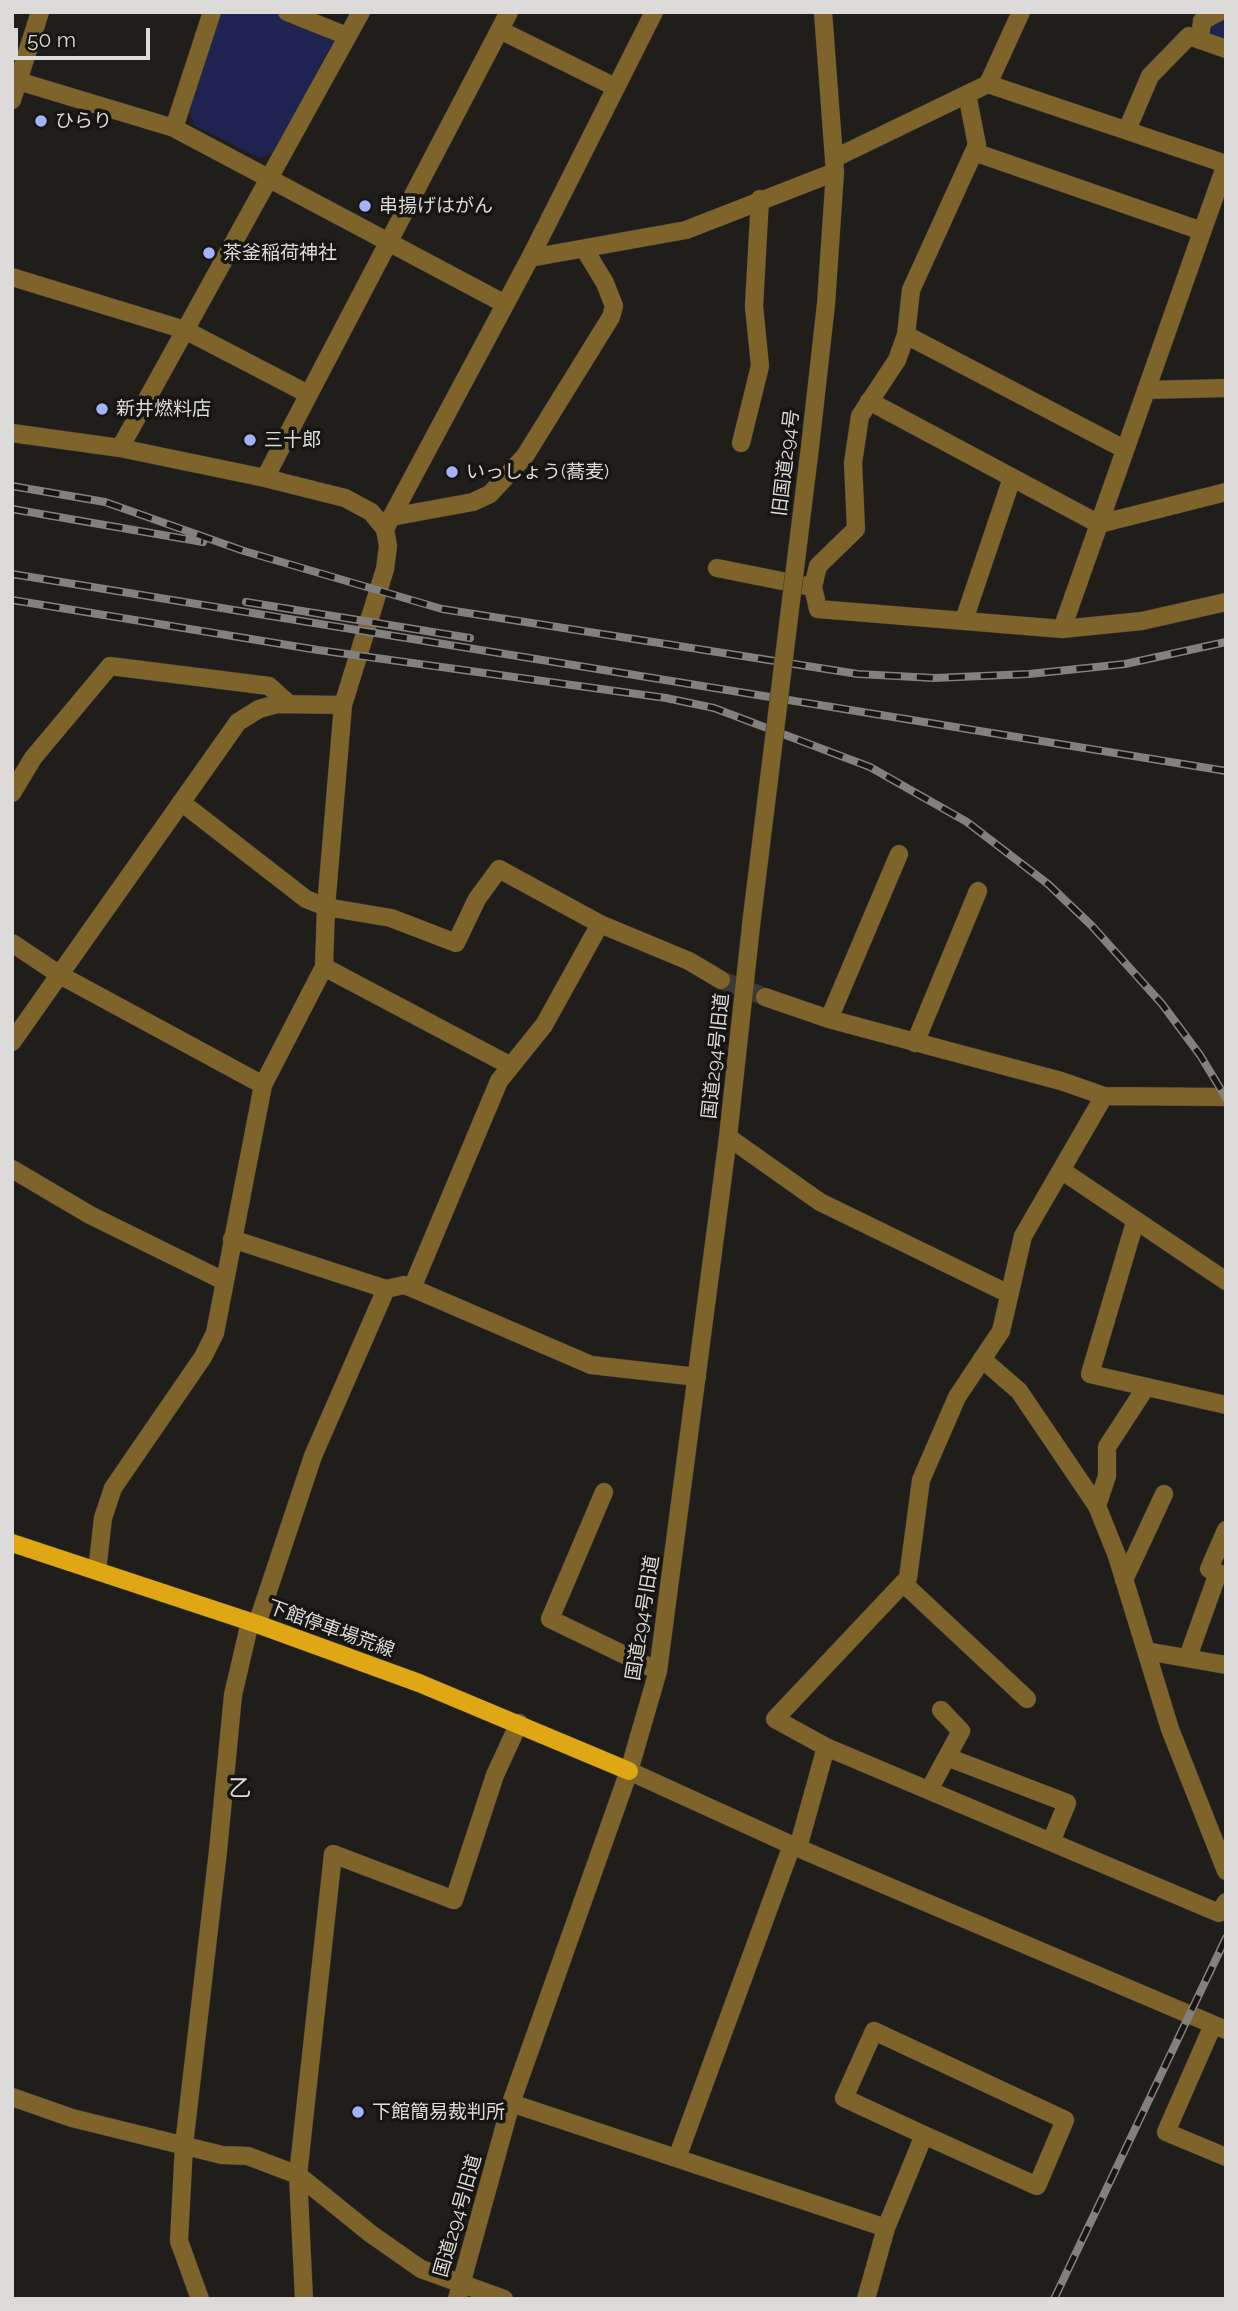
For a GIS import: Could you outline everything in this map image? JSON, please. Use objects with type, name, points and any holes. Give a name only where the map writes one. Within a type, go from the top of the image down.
[{"type":"main road","name":"下館停車場荒線","points":[[12,1543],[253,1623],[519,1723],[629,1771]]},
{"type":"street","points":[[12,100],[40,12]]},
{"type":"street","points":[[174,128],[212,12]]},
{"type":"street","points":[[288,12],[347,36]]},
{"type":"street","points":[[120,448],[361,12]]},
{"type":"street","points":[[265,478],[509,12]]},
{"type":"street","points":[[97,1571],[103,1518],[113,1488],[203,1357],[215,1333],[263,1085],[324,967],[326,907],[343,705],[385,569],[388,523],[530,258],[654,12]]},
{"type":"street","name":"旧国道294号","points":[[752,916],[826,304],[835,165],[823,12]]},
{"type":"street","points":[[530,258],[686,230],[835,165],[988,84],[1021,12]]},
{"type":"street","points":[[1200,40],[1202,21],[1219,12]]},
{"type":"street","points":[[500,30],[615,87]]},
{"type":"street","points":[[1126,130],[1150,76],[1189,36],[1226,49]]},
{"type":"street","points":[[18,81],[174,128],[505,304]]},
{"type":"street","points":[[988,84],[1226,164],[1062,629]]},
{"type":"street","points":[[967,94],[977,145],[911,290],[906,335],[897,360],[860,416],[853,463],[856,529],[818,566],[813,587],[818,609],[1062,629],[1142,621],[1226,602]]},
{"type":"street","points":[[974,152],[1202,231]]},
{"type":"street","points":[[740,442],[760,366],[754,306],[760,199]]},
{"type":"street","points":[[12,433],[120,448],[265,478],[345,498],[388,523],[473,502],[490,494],[525,456],[611,317],[614,306],[610,294],[585,250]]},
{"type":"street","points":[[12,276],[185,331],[308,394]]},
{"type":"street","points":[[906,335],[1124,449]]},
{"type":"street","points":[[1146,390],[1226,388]]},
{"type":"street","points":[[869,401],[1099,524],[1226,492]]},
{"type":"street","points":[[964,620],[1012,478]]},
{"type":"street","points":[[717,568],[813,587]]},
{"type":"street","points":[[12,793],[33,758],[110,666],[270,686],[289,704]]},
{"type":"street","points":[[12,1042],[238,722],[259,709],[289,704],[343,705]]},
{"type":"street","points":[[181,802],[306,900],[326,907],[391,918],[456,943],[477,899],[499,869],[600,924],[689,961],[721,980]]},
{"type":"street","points":[[829,1019],[899,855]]},
{"type":"street","points":[[915,1043],[978,891]]},
{"type":"street","name":"国道294号旧道","points":[[459,2292],[511,2103],[629,1771],[658,1671],[728,1136],[752,916]]},
{"type":"street","points":[[412,1288],[499,1081],[509,1065],[544,1025],[600,924]]},
{"type":"street","points":[[12,943],[60,975],[263,1085]]},
{"type":"street","points":[[324,967],[509,1065]]},
{"type":"street","points":[[765,997],[829,1019],[1061,1081],[1104,1096],[1226,1097]]},
{"type":"street","points":[[1104,1096],[1023,1236],[1000,1331],[957,1397],[921,1480],[908,1578],[775,1719],[826,1747],[1219,1913],[1226,1902]]},
{"type":"street","points":[[728,1136],[820,1202],[1009,1294]]},
{"type":"street","points":[[12,1169],[90,1215],[225,1281]]},
{"type":"street","points":[[1061,1170],[1226,1282]]},
{"type":"street","points":[[1135,1222],[1090,1374],[1226,1405]]},
{"type":"street","points":[[232,1239],[386,1289],[404,1285],[591,1365],[697,1377]]},
{"type":"street","points":[[200,2299],[179,2241],[184,2144],[233,1695],[253,1623],[313,1456],[386,1289]]},
{"type":"street","points":[[982,1359],[1019,1391],[1097,1506],[1124,1580],[1170,1730],[1226,1871]]},
{"type":"street","points":[[1097,1506],[1107,1476],[1107,1447],[1146,1387]]},
{"type":"street","points":[[604,1492],[550,1619],[658,1671]]},
{"type":"street","points":[[1124,1580],[1164,1494]]},
{"type":"street","points":[[1188,1657],[1222,1575],[1209,1569],[1226,1530]]},
{"type":"street","points":[[903,1583],[1027,1699]]},
{"type":"street","points":[[1146,1651],[1226,1665]]},
{"type":"street","points":[[929,1790],[961,1731],[941,1710]]},
{"type":"street","points":[[304,2299],[298,2175],[333,1854],[454,1900],[495,1776],[519,1723]]},
{"type":"street","points":[[677,2158],[795,1846],[826,1747]]},
{"type":"street","points":[[947,1757],[1067,1803],[1051,1842]]},
{"type":"street","points":[[629,1771],[795,1846],[1219,2028],[1166,2132],[1226,2157]]},
{"type":"street","points":[[874,2031],[1065,2120],[1037,2186],[924,2135],[844,2098],[874,2031]]},
{"type":"street","points":[[12,2097],[72,2118],[222,2155],[248,2156],[298,2175],[371,2234],[459,2292],[504,2299]]},
{"type":"street","points":[[511,2103],[886,2228]]},
{"type":"street","points":[[866,2299],[886,2228],[924,2135]]},
{"type":"shaded area","points":[[220,12],[276,12],[330,34],[333,42],[273,153],[260,158],[195,126],[188,109]]},
{"type":"shaded area","points":[[1226,15],[1226,40],[1208,35],[1207,25]]},
{"type":"tunnel","points":[[721,980],[765,997]]},
{"type":"railway","points":[[12,486],[105,502],[244,551],[442,609],[858,674],[934,678],[1029,674],[1125,664],[1226,642]]},
{"type":"railway","points":[[12,509],[203,542]]},
{"type":"railway","points":[[12,574],[1226,771]]},
{"type":"railway","points":[[12,600],[318,650],[666,698],[714,708],[870,767],[967,822],[1048,884],[1092,926],[1162,1004],[1200,1055],[1226,1098]]},
{"type":"railway","points":[[246,602],[470,638]]},
{"type":"railway","points":[[1054,2299],[1226,1938]]},
{"type":"place","name":"ひらり","points":[[41,121]]},
{"type":"place","name":"串揚げはがん","points":[[365,206]]},
{"type":"place","name":"茶釜稲荷神社","points":[[209,253]]},
{"type":"place","name":"新井燃料店","points":[[102,409]]},
{"type":"place","name":"三十郎","points":[[250,440]]},
{"type":"place","name":"いっしょう(蕎麦)","points":[[452,472]]},
{"type":"place","name":"下館簡易裁判所","points":[[358,2112]]},
{"type":"district","name":"乙","points":[[240,1789]]}]
